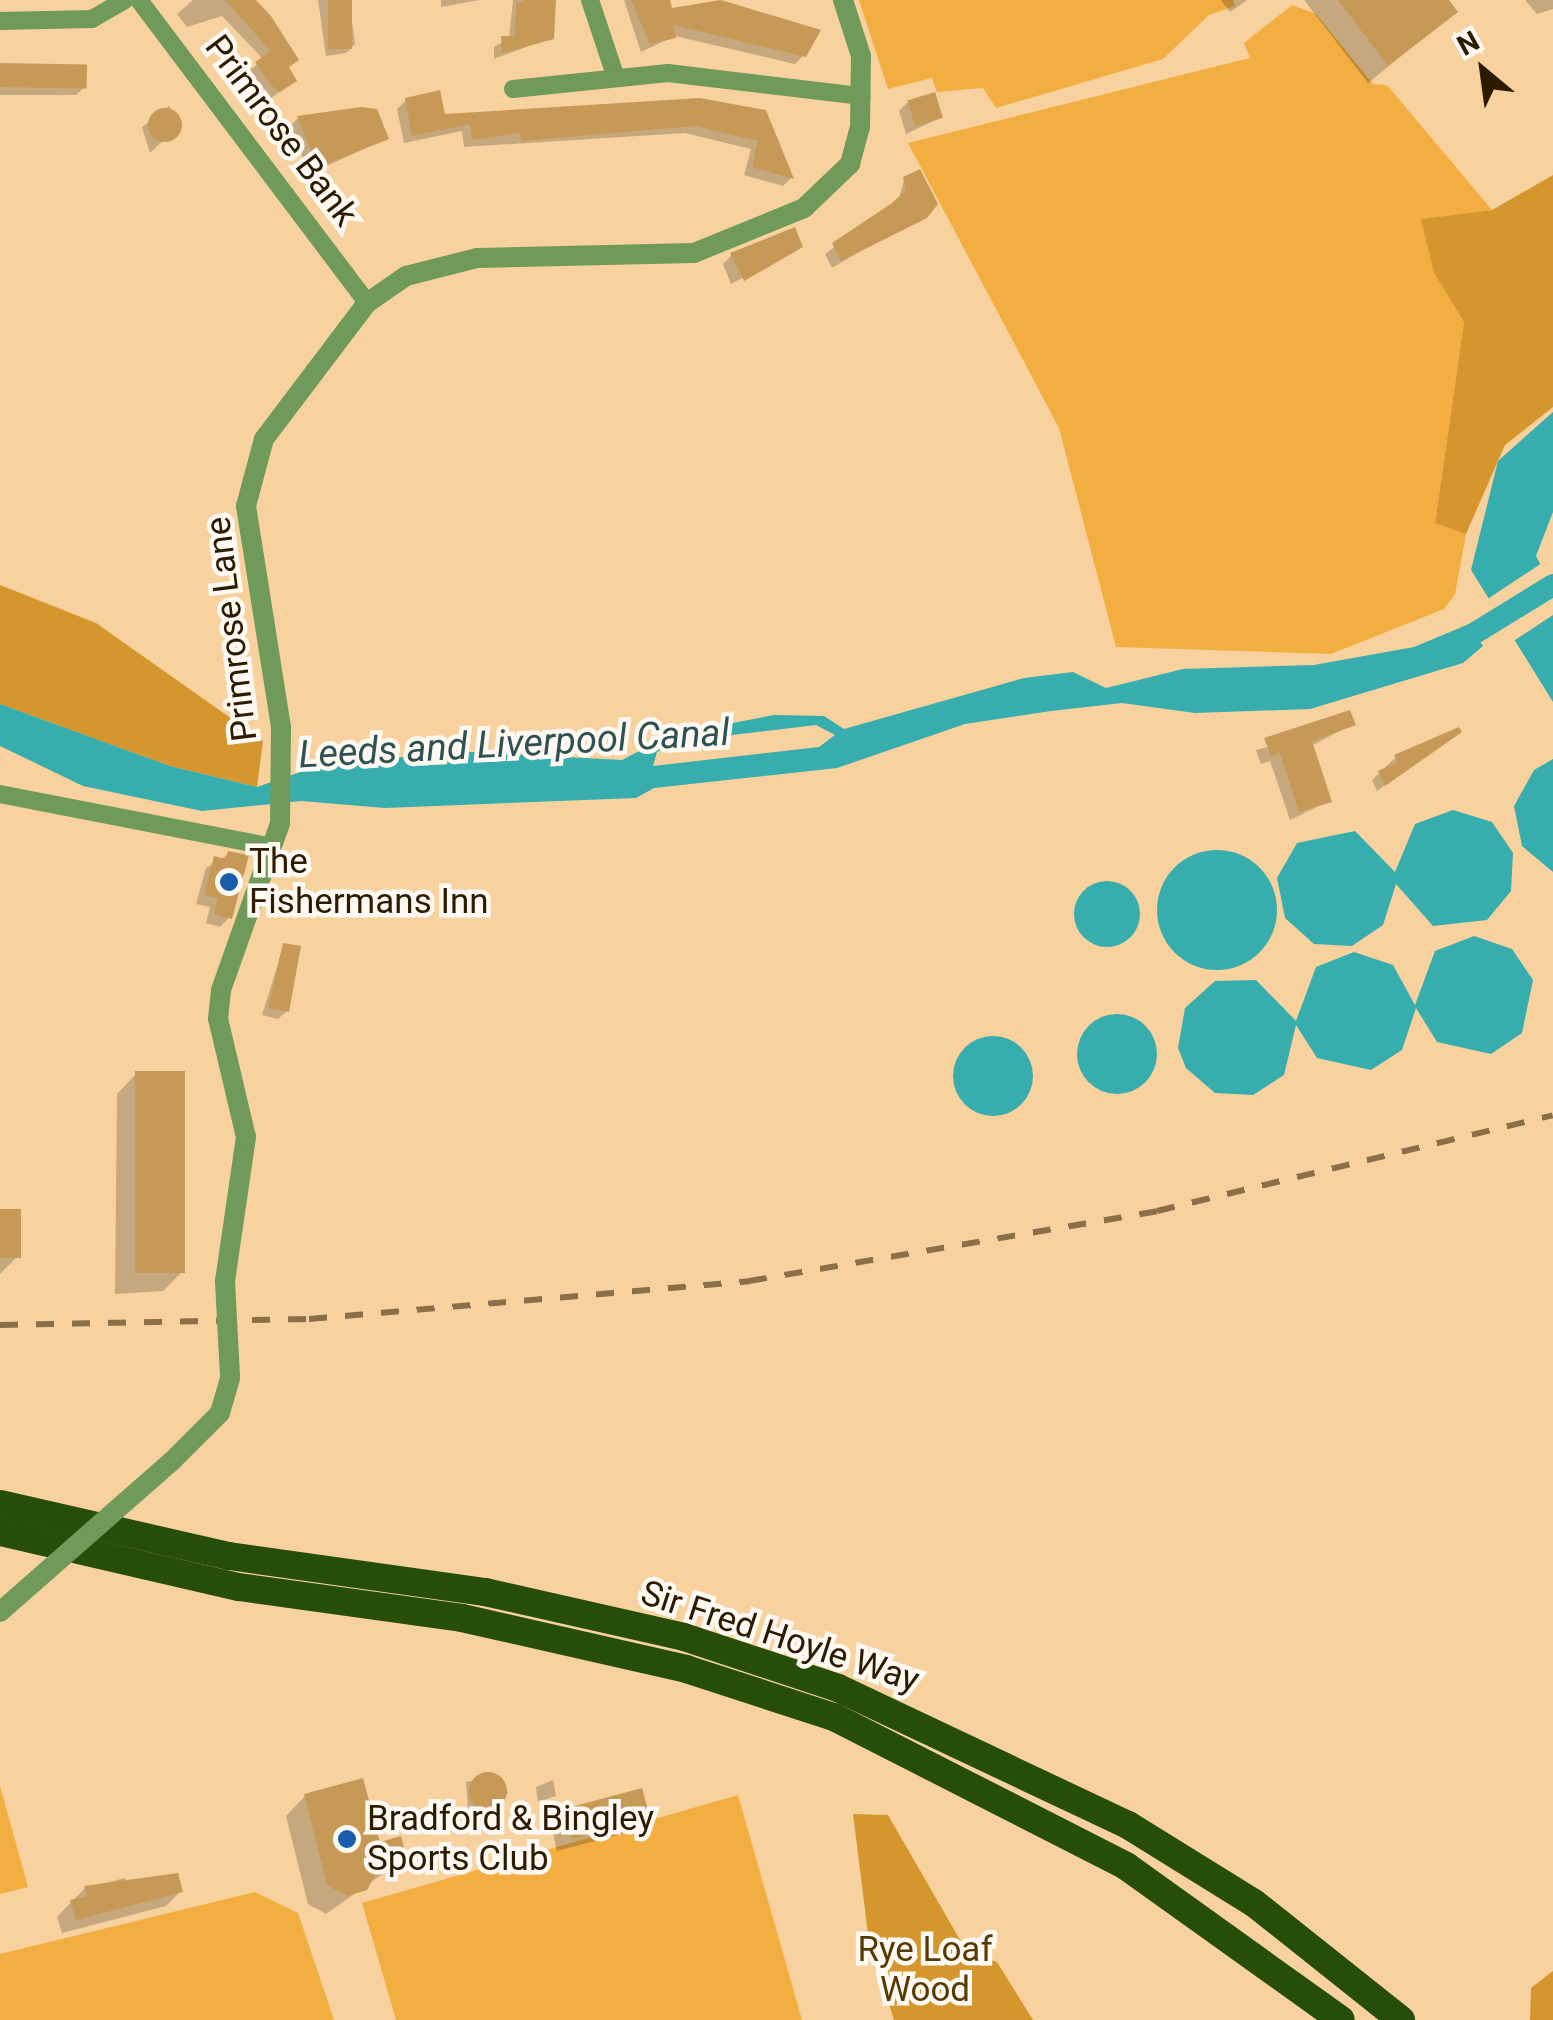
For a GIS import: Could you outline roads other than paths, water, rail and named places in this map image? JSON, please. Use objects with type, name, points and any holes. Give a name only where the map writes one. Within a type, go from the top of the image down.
[{"type":"highway","name":"Sir Fred Hoyle Way","points":[[0,1504],[229,1556],[485,1592],[684,1637],[838,1688],[1128,1825],[1254,1903],[1401,2020]]},
{"type":"highway","name":"Sir Fred Hoyle Way","points":[[0,1532],[239,1587],[481,1622],[686,1669],[834,1717],[1126,1866],[1341,2020]]},
{"type":"street","points":[[0,21],[92,19],[125,0]]},
{"type":"street","name":"Primrose Bank","points":[[140,0],[367,303]]},
{"type":"street","points":[[590,0],[615,75]]},
{"type":"street","name":"Primrose Lane","points":[[268,846],[280,822],[281,726],[246,506],[264,439],[367,303],[406,276],[477,258],[663,255],[734,238],[804,208],[850,164],[862,96],[842,0]]},
{"type":"street","points":[[513,88],[615,75],[745,76],[862,96]]},
{"type":"street","points":[[0,794],[268,846],[218,1018],[246,1137],[225,1280],[230,1378],[220,1413],[171,1462],[0,1612]]},
{"type":"water","points":[[1553,412],[1553,512],[1536,556],[1553,589],[1553,702],[1471,570],[1498,461]]},
{"type":"water","points":[[1469,624],[1483,646],[1463,663],[1310,709],[1195,713],[1122,703],[1051,711],[965,724],[837,768],[654,788],[636,798],[385,808],[301,801],[202,811],[83,786],[0,746],[0,704],[170,766],[257,787],[315,767],[454,751],[622,760],[670,735],[774,715],[824,716],[844,729],[1024,678],[1073,672],[1106,688],[1183,669],[1314,665],[1414,647]],"holes":[[[816,725],[835,735],[819,747],[653,766],[657,752],[681,741]]]},
{"type":"water","points":[[1553,759],[1553,872],[1522,846],[1514,806],[1534,770]]},
{"type":"water","points":[[1453,810],[1492,822],[1513,853],[1511,891],[1487,920],[1433,926],[1396,884],[1383,925],[1352,946],[1314,944],[1285,918],[1277,878],[1297,843],[1355,831],[1395,872],[1415,824]]},
{"type":"water","points":[[1217,850],[1240,855],[1259,868],[1272,887],[1277,910],[1272,933],[1259,952],[1240,965],[1217,970],[1194,965],[1175,952],[1162,933],[1157,910],[1162,887],[1175,868],[1194,855]]},
{"type":"water","points":[[1107,881],[1130,891],[1140,914],[1130,937],[1107,947],[1084,937],[1074,914],[1084,891]]},
{"type":"water","points":[[1474,936],[1512,949],[1533,980],[1522,1033],[1491,1054],[1437,1042],[1416,1008],[1402,1050],[1371,1070],[1317,1058],[1296,1025],[1284,1075],[1253,1095],[1215,1093],[1186,1068],[1178,1048],[1185,1008],[1215,981],[1256,980],[1296,1021],[1316,967],[1354,952],[1393,965],[1415,1005],[1435,951]]},
{"type":"water","points":[[1117,1014],[1132,1017],[1145,1026],[1154,1039],[1154,1069],[1145,1082],[1132,1091],[1117,1094],[1102,1091],[1089,1082],[1080,1069],[1077,1054],[1080,1039],[1089,1026],[1102,1017]]},
{"type":"water","points":[[993,1036],[1008,1039],[1021,1048],[1030,1061],[1030,1091],[1021,1104],[1008,1113],[993,1116],[978,1113],[965,1104],[956,1091],[953,1076],[956,1061],[965,1048],[978,1039]]},
{"type":"waterway","name":"Leeds and Liverpool Canal","points":[[1449,649],[1553,585]]},
{"type":"railway","points":[[0,1325],[309,1319],[749,1281],[1157,1211],[1553,1115]]},
{"type":"place","name":"The Fishermans Inn","points":[[229,882]]},
{"type":"place","name":"Bradford & Bingley Sports Club","points":[[347,1839]]},
{"type":"park label","name":"Rye Loaf Wood","points":[[925,1970]]}]
